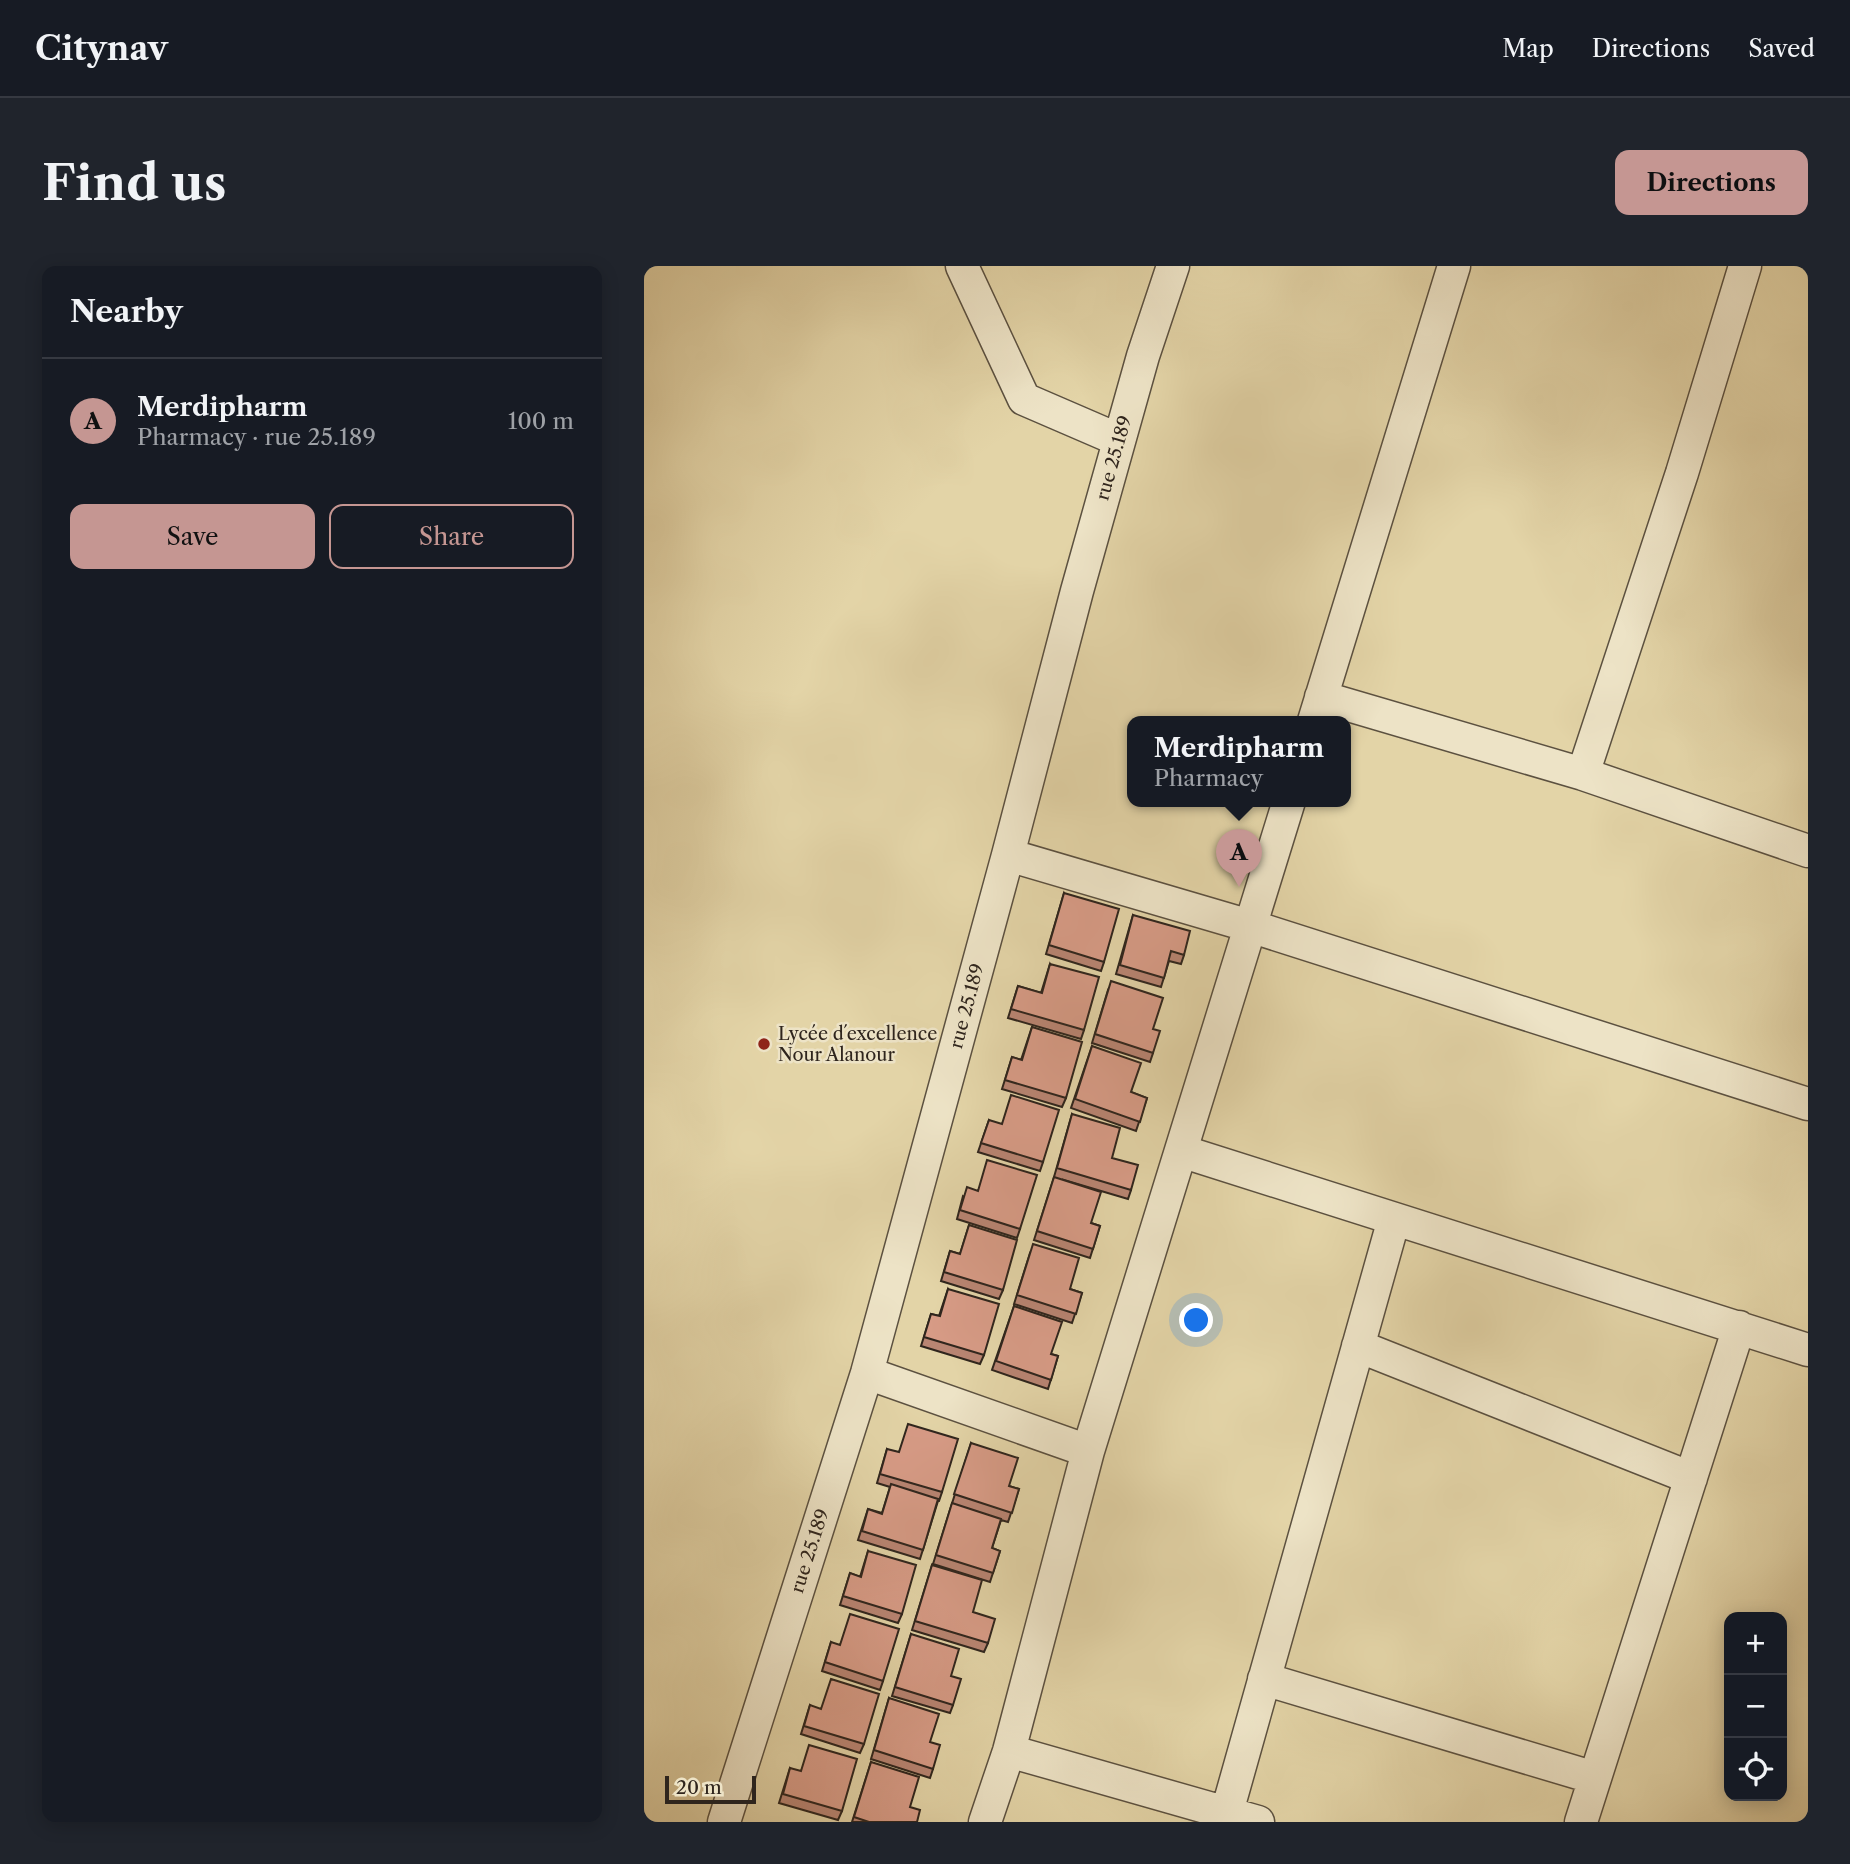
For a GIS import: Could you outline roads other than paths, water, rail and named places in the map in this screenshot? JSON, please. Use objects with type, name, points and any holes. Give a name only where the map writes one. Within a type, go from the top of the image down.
[{"type":"street","points":[[962,266],[1024,399],[1119,440]]},
{"type":"street","name":"rue 25.189","points":[[724,1822],[867,1373],[1077,591],[1143,356],[1172,266]]},
{"type":"street","points":[[1346,716],[1317,709],[1454,266]]},
{"type":"street","points":[[1583,774],[1682,473],[1745,266]]},
{"type":"street","points":[[1351,717],[1583,774],[1808,851]]},
{"type":"street","points":[[985,1822],[1009,1751],[1088,1451],[1287,807]]},
{"type":"street","points":[[1008,855],[1250,926],[1808,1104]]},
{"type":"street","points":[[1181,1151],[1808,1350]]},
{"type":"street","points":[[1227,1812],[1394,1219]]},
{"type":"street","points":[[1581,1822],[1739,1327]]},
{"type":"street","points":[[1358,1346],[1691,1478]]},
{"type":"street","points":[[867,1373],[1088,1451]]},
{"type":"street","points":[[1264,1679],[1595,1778]]},
{"type":"street","points":[[1009,1751],[1182,1811],[1227,1812],[1258,1822]]},
{"type":"place","name":"Merdipharm","points":[[1239,887]]},
{"type":"place","name":"Lycée d´excellence Nour Alanour","points":[[764,1044]]}]
